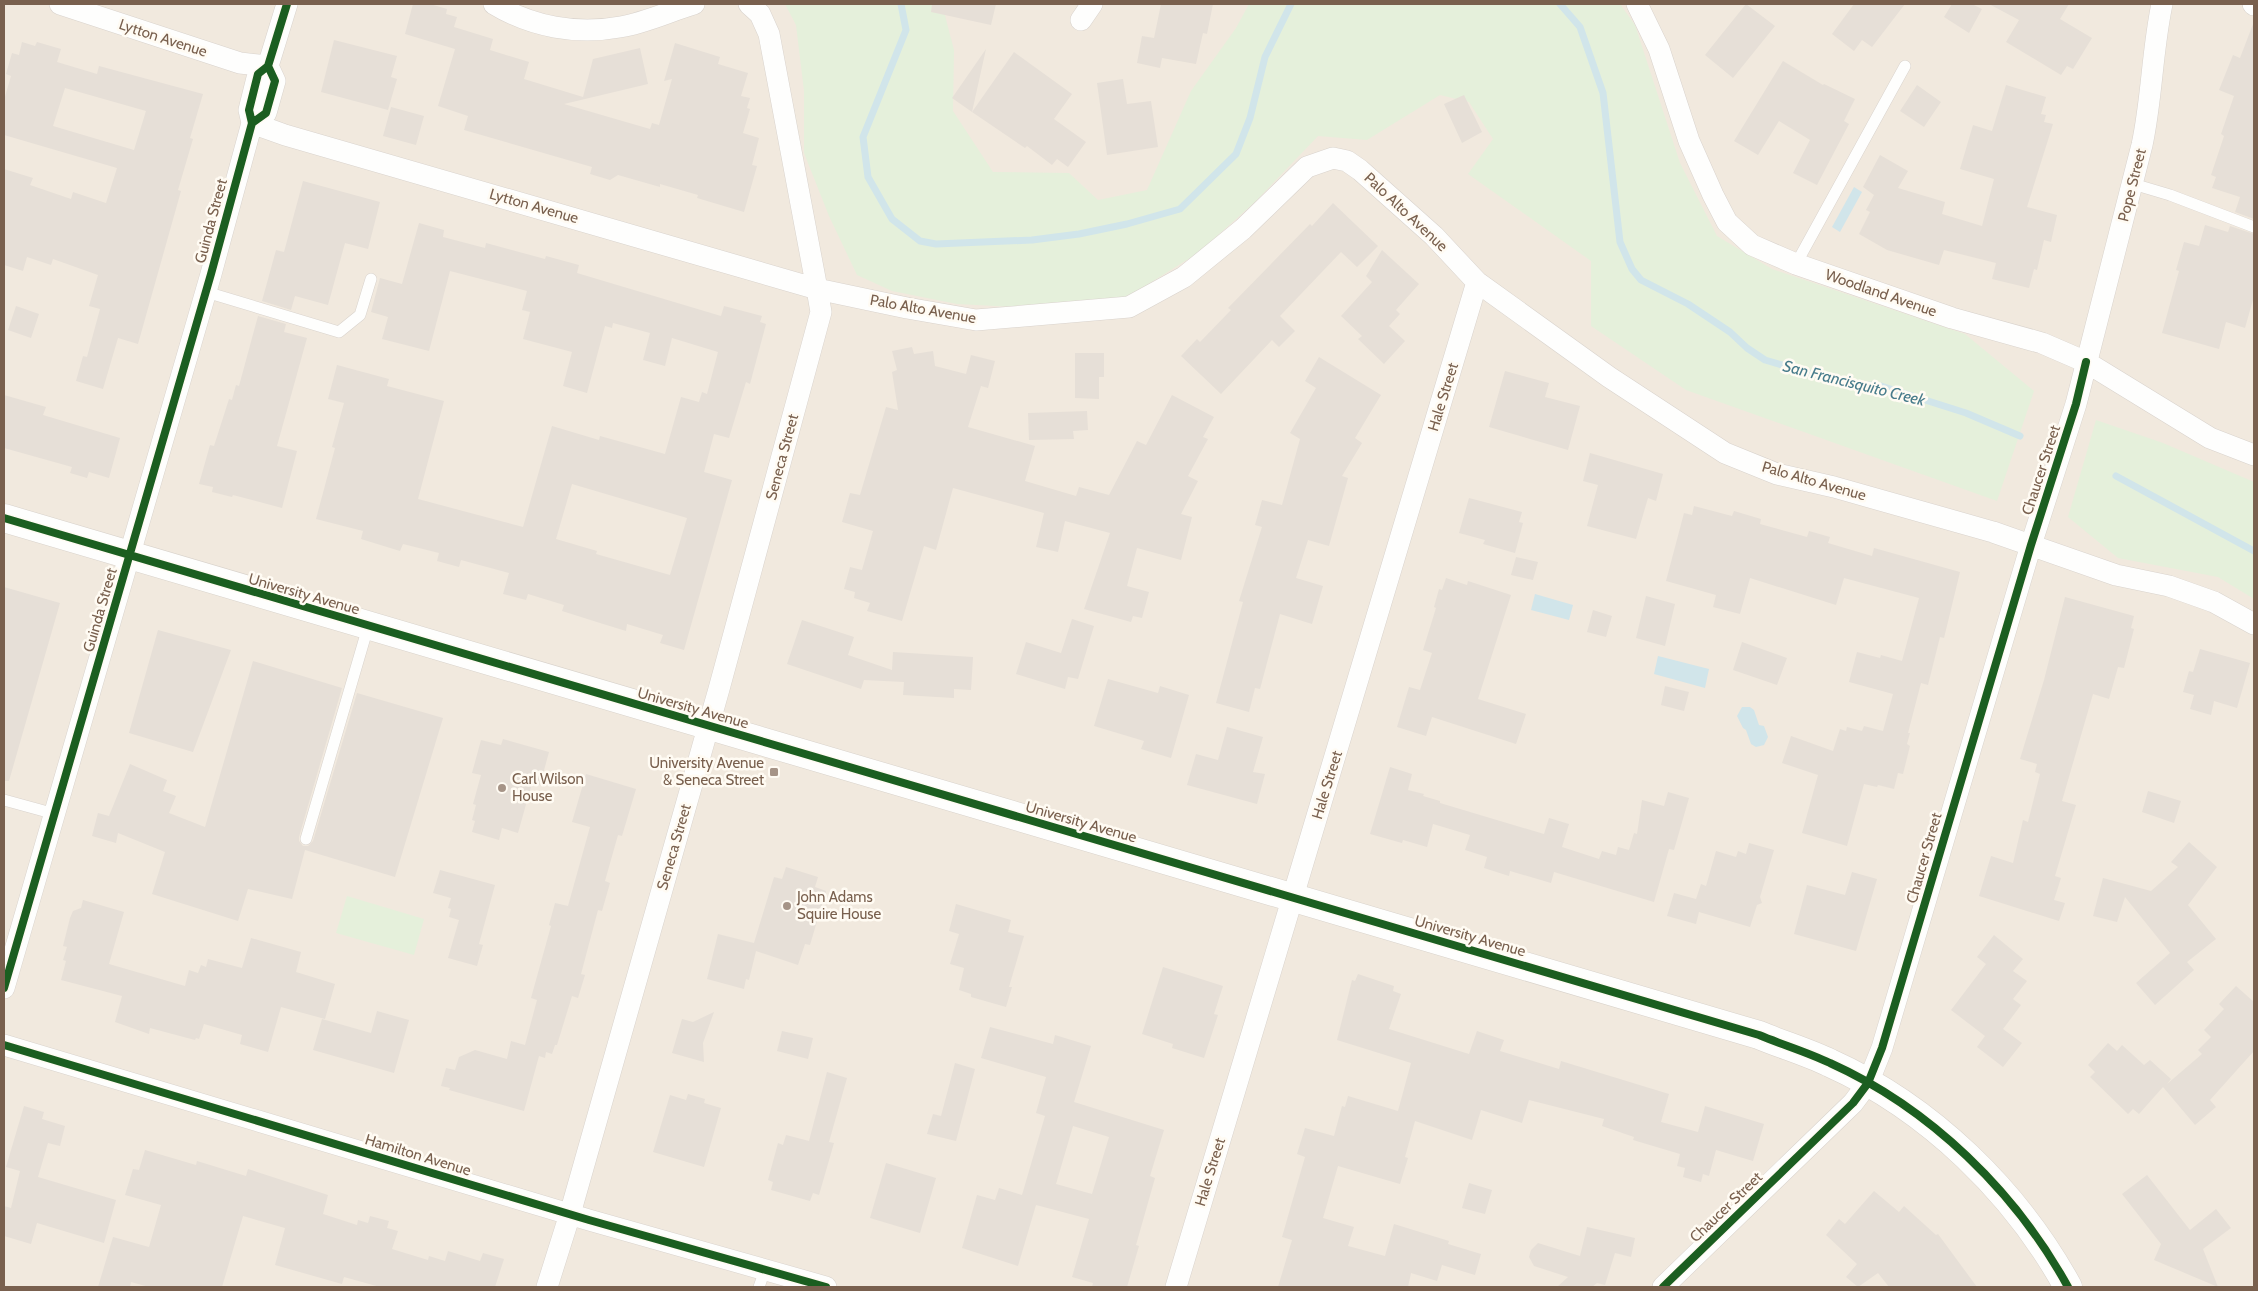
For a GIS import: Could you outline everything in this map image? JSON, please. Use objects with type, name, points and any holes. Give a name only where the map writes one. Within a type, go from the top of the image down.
[{"type":"main road","name":"University Avenue","points":[[4,518],[130,557],[1759,1035],[1832,1064],[1868,1083],[1932,1126],[1992,1183],[2045,1249],[2068,1287]]},
{"type":"street","name":"Lytton Avenue","points":[[60,4],[240,63],[268,66]]},
{"type":"street","name":"Guinda Street","points":[[4,988],[206,292],[252,123],[266,113],[274,81],[268,66],[288,4]]},
{"type":"street","points":[[494,4],[533,22],[559,28],[595,30],[622,27],[694,4]]},
{"type":"street","points":[[750,4],[760,14],[769,34],[817,289]]},
{"type":"street","name":"Woodland Avenue","points":[[1637,4],[1658,49],[1689,141],[1727,222],[1752,245],[1796,264],[1952,318],[2042,343],[2086,362],[2210,438],[2254,455]]},
{"type":"street","name":"Pope Street","points":[[2086,362],[2133,184],[2146,123],[2154,41],[2162,4]]},
{"type":"street","name":"Lytton Avenue","points":[[252,123],[281,134],[817,289]]},
{"type":"street","name":"Palo Alto Avenue","points":[[817,289],[976,320],[1129,307],[1184,277],[1243,229],[1307,167],[1333,158],[1347,161],[1360,170],[1434,236],[1477,282],[1609,377],[1725,452],[1777,474],[1834,487],[1993,532],[2116,575],[2186,592],[2214,602],[2254,624]]},
{"type":"street","name":"Hale Street","points":[[1176,1287],[1477,282]]},
{"type":"street","name":"Seneca Street","points":[[547,1287],[570,1214],[708,726],[822,312],[817,289]]},
{"type":"street","name":"Chaucer Street","points":[[1663,1287],[1853,1103],[1868,1083],[1882,1048],[2031,545],[2076,404],[2086,362]]},
{"type":"street","name":"Hamilton Avenue","points":[[4,1045],[570,1214],[762,1278],[826,1287]]},
{"type":"lane","points":[[1796,264],[1905,66]]},
{"type":"lane","points":[[2133,184],[2170,195],[2254,227]]},
{"type":"lane","points":[[206,292],[339,332],[360,315],[371,279]]},
{"type":"lane","points":[[306,839],[368,627]]},
{"type":"lane","points":[[4,800],[54,814]]},
{"type":"shaded area","points":[[4,4],[2254,4],[2254,1287],[4,1287]]},
{"type":"shaded area","points":[[1854,187],[1862,192],[1840,232],[1832,227]]},
{"type":"shaded area","points":[[1535,594],[1573,605],[1569,620],[1531,610]]},
{"type":"shaded area","points":[[1658,656],[1709,669],[1705,688],[1654,674]]},
{"type":"shaded area","points":[[1742,707],[1750,707],[1754,710],[1759,725],[1764,726],[1768,737],[1764,745],[1756,747],[1751,744],[1746,730],[1737,716]]},
{"type":"green space","points":[[785,4],[942,4],[954,50],[953,111],[993,172],[1069,173],[1098,200],[1147,190],[1191,91],[1236,28],[1249,4],[1620,4],[1635,25],[1680,163],[1717,236],[1772,269],[1965,334],[2034,391],[1997,501],[1686,390],[1591,326],[1591,261],[1468,174],[1493,139],[1469,102],[1440,95],[1367,140],[1318,136],[1255,202],[1198,253],[1126,298],[1014,307],[957,304],[892,291],[857,275],[829,216],[804,153],[804,91],[796,25]]},
{"type":"green space","points":[[2096,420],[2163,443],[2254,482],[2254,599],[2218,577],[2118,558],[2068,517]]},
{"type":"green space","points":[[347,896],[424,919],[414,955],[336,933]]},
{"type":"building","points":[[413,4],[430,4],[447,9],[446,14],[457,17],[454,27],[493,39],[490,50],[529,62],[524,79],[583,97],[593,59],[640,48],[648,84],[564,104],[650,129],[652,123],[659,125],[672,79],[664,81],[675,43],[720,57],[718,64],[748,73],[741,96],[750,98],[747,108],[750,109],[743,133],[759,138],[752,165],[757,166],[744,212],[697,198],[698,195],[660,184],[660,187],[618,175],[610,180],[590,174],[592,167],[464,130],[468,116],[438,106],[455,49],[405,34]]},
{"type":"building","points":[[932,4],[996,4],[991,25],[931,12]]},
{"type":"building","points":[[1161,4],[1213,4],[1207,34],[1203,33],[1196,64],[1162,58],[1160,68],[1137,63],[1142,36],[1154,38]]},
{"type":"building","points":[[1746,4],[1775,26],[1733,78],[1705,55]]},
{"type":"building","points":[[1854,4],[1905,4],[1872,47],[1862,40],[1854,51],[1832,34]]},
{"type":"building","points":[[1952,4],[1972,4],[1982,9],[1969,33],[1944,17]]},
{"type":"building","points":[[1989,4],[2069,4],[2060,19],[2092,38],[2073,69],[2067,66],[2061,75],[2006,42],[2019,20]]},
{"type":"building","points":[[2253,24],[2254,219],[2235,212],[2240,197],[2212,188],[2216,177],[2211,175],[2224,136],[2221,134],[2234,96],[2219,90],[2233,55],[2240,58]]},
{"type":"building","points":[[334,40],[397,56],[391,77],[397,79],[388,110],[321,92]]},
{"type":"building","points":[[22,42],[35,46],[37,42],[61,49],[57,62],[97,74],[99,66],[203,94],[190,138],[193,139],[178,190],[181,191],[138,344],[118,338],[103,389],[76,381],[83,356],[87,357],[100,309],[89,306],[98,275],[53,259],[51,265],[27,257],[23,271],[4,265],[4,169],[33,178],[30,185],[71,199],[73,192],[106,203],[117,168],[4,135],[4,100],[11,76],[6,74],[12,53],[19,55]],"holes":[[[65,88],[146,111],[134,150],[53,126]]]},
{"type":"building","points":[[986,49],[972,112],[952,98]]},
{"type":"building","points":[[1014,52],[1072,94],[1054,119],[1086,142],[1068,167],[1057,159],[1052,165],[1027,146],[1025,148],[972,112]]},
{"type":"building","points":[[1783,61],[1823,85],[1855,99],[1844,121],[1849,124],[1817,185],[1793,173],[1810,140],[1779,121],[1758,155],[1734,141]]},
{"type":"building","points":[[1123,79],[1127,104],[1151,101],[1158,147],[1107,155],[1097,83]]},
{"type":"building","points":[[1917,85],[1941,102],[1924,127],[1900,111]]},
{"type":"building","points":[[2006,85],[2046,97],[2041,114],[2046,115],[2044,122],[2053,124],[2027,207],[2057,215],[2051,242],[2044,240],[2037,270],[2034,269],[2029,288],[1992,279],[1996,263],[1944,250],[1939,265],[1887,250],[1859,234],[1870,212],[1866,210],[1874,195],[1863,187],[1880,155],[1908,171],[1898,188],[1945,202],[1942,214],[1982,226],[1994,179],[1960,169],[1973,125],[1992,131]]},
{"type":"building","points":[[1464,95],[1482,132],[1462,143],[1444,104]]},
{"type":"building","points":[[391,107],[424,116],[416,145],[383,136]]},
{"type":"building","points":[[303,181],[380,202],[368,249],[345,243],[328,305],[295,296],[291,310],[262,301],[276,250],[284,252]]},
{"type":"building","points":[[1333,203],[1378,246],[1357,267],[1341,252],[1280,316],[1295,331],[1279,347],[1272,340],[1221,394],[1181,356],[1197,339],[1200,342],[1231,310],[1228,308]]},
{"type":"building","points":[[419,223],[444,230],[443,237],[485,248],[486,243],[545,259],[546,256],[579,265],[577,273],[721,316],[724,306],[762,316],[760,322],[766,324],[750,384],[746,382],[729,438],[714,434],[704,472],[732,480],[684,650],[660,643],[663,635],[627,624],[626,631],[562,611],[564,605],[528,594],[526,600],[503,594],[509,573],[461,560],[459,567],[437,561],[439,553],[403,544],[400,551],[361,539],[363,531],[316,519],[335,448],[332,447],[344,403],[328,399],[337,365],[389,379],[387,386],[444,401],[418,499],[523,527],[552,426],[599,440],[600,436],[665,454],[681,397],[699,402],[702,392],[707,394],[718,352],[672,338],[665,366],[643,360],[650,333],[613,323],[612,328],[605,326],[587,393],[563,386],[572,352],[523,339],[530,312],[522,310],[527,291],[450,271],[429,351],[382,339],[388,317],[371,312],[380,278],[402,284]],"holes":[[[572,484],[687,518],[670,575],[596,554],[597,551],[556,539]]]},
{"type":"building","points":[[2205,225],[2228,232],[2230,226],[2254,234],[2254,296],[2245,328],[2226,322],[2219,349],[2162,333],[2179,271],[2176,270],[2184,242],[2199,246]]},
{"type":"building","points":[[1382,250],[1419,284],[1396,310],[1400,314],[1389,326],[1405,341],[1384,364],[1358,339],[1362,336],[1341,316],[1372,282],[1366,276]]},
{"type":"building","points":[[16,306],[39,314],[31,338],[8,330]]},
{"type":"building","points":[[258,316],[286,324],[284,332],[307,338],[277,446],[297,451],[282,508],[233,495],[232,497],[212,492],[213,487],[199,484],[210,445],[214,446],[229,399],[232,400],[236,385],[239,386]]},
{"type":"building","points":[[912,347],[914,354],[933,351],[935,366],[966,374],[971,355],[995,361],[988,388],[981,386],[968,427],[1035,446],[1025,481],[1076,496],[1079,487],[1109,495],[1137,441],[1146,445],[1172,395],[1214,417],[1203,437],[1208,439],[1188,476],[1198,481],[1181,514],[1192,517],[1181,560],[1137,548],[1127,586],[1149,592],[1142,618],[1133,616],[1131,622],[1084,609],[1110,533],[1065,521],[1058,552],[1036,547],[1044,513],[953,488],[936,550],[924,546],[902,621],[867,611],[870,603],[854,598],[855,592],[844,589],[850,567],[862,570],[873,531],[842,522],[850,493],[860,495],[886,407],[898,410],[892,372],[897,370],[892,351]]},
{"type":"building","points":[[1075,353],[1104,353],[1104,377],[1099,377],[1099,399],[1075,398]]},
{"type":"building","points":[[1319,357],[1381,395],[1355,438],[1362,443],[1342,476],[1348,478],[1329,546],[1308,540],[1296,578],[1323,586],[1312,624],[1280,614],[1260,689],[1255,688],[1249,712],[1216,703],[1243,602],[1239,601],[1262,527],[1255,525],[1262,500],[1282,505],[1300,439],[1290,433],[1316,388],[1305,381]]},
{"type":"building","points":[[1505,371],[1549,383],[1545,397],[1580,406],[1568,450],[1489,427]]},
{"type":"building","points":[[4,395],[46,407],[43,415],[120,438],[109,478],[89,472],[87,478],[70,473],[72,467],[4,448]]},
{"type":"building","points":[[1087,411],[1088,430],[1073,431],[1074,439],[1029,440],[1028,413]]},
{"type":"building","points":[[1590,453],[1663,474],[1656,501],[1648,498],[1636,539],[1587,526],[1598,485],[1583,481]]},
{"type":"building","points":[[1469,498],[1522,512],[1519,522],[1523,523],[1515,553],[1483,544],[1485,540],[1459,533]]},
{"type":"building","points":[[1694,506],[1732,516],[1734,511],[1761,519],[1760,524],[1807,537],[1809,531],[1830,537],[1828,543],[1872,556],[1874,548],[1960,572],[1944,638],[1940,637],[1928,685],[1921,683],[1908,733],[1910,733],[1907,744],[1910,746],[1903,774],[1898,773],[1894,789],[1864,784],[1847,846],[1802,833],[1818,775],[1782,763],[1791,736],[1833,751],[1840,729],[1846,731],[1847,727],[1862,731],[1864,726],[1883,731],[1893,694],[1849,682],[1857,652],[1880,658],[1881,655],[1902,661],[1919,598],[1844,578],[1836,605],[1750,578],[1740,614],[1713,607],[1716,595],[1666,581],[1684,513],[1692,515]]},
{"type":"building","points":[[1516,557],[1538,562],[1533,580],[1511,575]]},
{"type":"building","points":[[1446,578],[1467,585],[1468,581],[1511,595],[1478,699],[1526,714],[1516,744],[1432,717],[1426,736],[1397,727],[1409,687],[1420,690],[1432,653],[1423,650],[1436,608],[1434,607],[1439,589],[1442,590]]},
{"type":"building","points":[[4,587],[60,603],[9,781],[4,781]]},
{"type":"building","points":[[1646,596],[1675,604],[1665,646],[1636,638]]},
{"type":"building","points":[[2065,597],[2134,616],[2131,628],[2134,629],[2124,668],[2118,667],[2109,699],[2093,694],[2062,801],[2076,805],[2055,876],[2061,878],[2054,900],[2065,903],[2059,921],[1979,896],[1991,856],[2013,863],[2023,820],[2028,822],[2040,774],[2035,772],[2037,764],[2020,759],[2044,680]]},
{"type":"building","points":[[1593,610],[1612,616],[1606,637],[1587,632]]},
{"type":"building","points":[[1072,619],[1094,626],[1078,679],[1068,677],[1065,689],[1016,674],[1026,642],[1061,653]]},
{"type":"building","points":[[802,620],[854,637],[848,655],[892,670],[893,652],[973,657],[971,690],[954,689],[954,698],[903,695],[904,682],[864,680],[861,689],[787,664]]},
{"type":"building","points":[[158,630],[231,650],[193,752],[129,733]]},
{"type":"building","points":[[1742,642],[1787,658],[1777,685],[1733,670]]},
{"type":"building","points":[[2200,649],[2250,663],[2237,708],[2214,701],[2211,715],[2190,709],[2194,695],[2183,692],[2189,671],[2193,672]]},
{"type":"building","points":[[253,661],[342,688],[299,837],[299,841],[303,846],[308,846],[313,841],[357,693],[443,718],[395,877],[305,850],[292,899],[248,889],[238,921],[152,894],[165,852],[118,833],[116,843],[92,836],[98,813],[109,816],[130,764],[167,780],[163,791],[176,796],[169,813],[205,827]]},
{"type":"building","points":[[1108,679],[1158,693],[1160,686],[1189,695],[1171,758],[1141,749],[1144,741],[1094,726]]},
{"type":"building","points":[[1665,686],[1689,692],[1684,711],[1661,705]]},
{"type":"building","points":[[1227,727],[1263,737],[1253,772],[1265,774],[1257,804],[1187,785],[1196,754],[1218,760]]},
{"type":"building","name":"Carl Wilson House","points":[[503,739],[549,752],[540,785],[532,783],[518,833],[502,828],[499,840],[472,832],[475,821],[472,820],[476,805],[473,804],[481,775],[472,773],[481,740],[501,745]]},
{"type":"building","points":[[1390,767],[1412,774],[1408,790],[1424,794],[1423,796],[1440,801],[1440,803],[1544,834],[1549,818],[1569,824],[1562,847],[1599,859],[1602,851],[1616,855],[1618,847],[1629,850],[1634,833],[1637,834],[1642,800],[1664,806],[1668,792],[1689,798],[1674,850],[1669,849],[1654,902],[1554,872],[1551,883],[1510,871],[1509,876],[1484,868],[1487,857],[1465,850],[1470,835],[1433,824],[1427,847],[1403,840],[1402,843],[1370,834]]},
{"type":"building","points":[[586,774],[636,789],[622,836],[618,835],[605,881],[610,883],[602,911],[598,910],[581,974],[585,975],[578,998],[572,996],[557,1045],[555,1045],[552,1054],[546,1052],[545,1058],[539,1056],[524,1111],[449,1090],[450,1088],[441,1086],[446,1068],[455,1070],[459,1057],[475,1050],[507,1059],[511,1041],[525,1045],[537,1000],[531,998],[551,926],[549,925],[555,903],[568,906],[590,827],[572,822]]},
{"type":"building","points":[[2148,791],[2181,801],[2174,823],[2142,812]]},
{"type":"building","points":[[2189,842],[2217,867],[2188,905],[2216,939],[2187,962],[2194,970],[2155,1005],[2136,983],[2170,953],[2125,897],[2117,922],[2093,916],[2103,878],[2151,891],[2178,867],[2171,862]]},
{"type":"building","points":[[1749,843],[1774,850],[1760,897],[1762,903],[1757,905],[1750,927],[1699,912],[1696,924],[1667,916],[1674,893],[1696,899],[1701,884],[1706,886],[1716,851],[1736,857],[1738,851],[1746,854]]},
{"type":"building","points":[[786,867],[818,877],[815,887],[826,891],[810,945],[805,944],[798,965],[756,951],[749,980],[746,979],[744,989],[707,979],[718,934],[754,943],[774,877],[782,879]]},
{"type":"building","points":[[440,870],[495,885],[479,944],[483,945],[477,966],[448,958],[459,920],[449,917],[451,909],[448,908],[451,898],[433,893]]},
{"type":"building","points":[[1852,872],[1877,879],[1856,951],[1794,934],[1807,885],[1845,895]]},
{"type":"building","points":[[83,900],[124,912],[109,964],[185,986],[189,970],[198,973],[201,965],[206,967],[208,959],[242,968],[251,938],[301,952],[296,972],[335,984],[325,1019],[281,1007],[268,1052],[240,1044],[242,1035],[204,1024],[199,1039],[196,1038],[195,1040],[150,1028],[149,1034],[115,1022],[122,996],[61,980],[66,961],[63,960],[67,947],[63,946],[70,918],[73,911],[81,908]]},
{"type":"building","points":[[956,904],[1011,920],[1008,932],[1024,936],[1009,987],[1012,987],[1006,1007],[971,997],[971,994],[959,990],[964,968],[950,964],[959,934],[949,931]]},
{"type":"building","points":[[1994,935],[2023,959],[2013,971],[2027,981],[2013,999],[2021,1005],[2003,1029],[2022,1043],[2003,1067],[1977,1047],[1985,1036],[1951,1010],[1986,964],[1977,957]]},
{"type":"building","points":[[1163,967],[1223,986],[1214,1014],[1218,1015],[1204,1058],[1172,1048],[1173,1044],[1142,1034]]},
{"type":"building","points":[[1358,974],[1394,986],[1393,991],[1401,994],[1389,1029],[1469,1054],[1477,1031],[1504,1040],[1500,1051],[1559,1069],[1561,1061],[1669,1094],[1661,1122],[1698,1132],[1705,1106],[1764,1124],[1753,1161],[1716,1150],[1709,1176],[1703,1174],[1701,1182],[1683,1177],[1685,1168],[1677,1166],[1680,1154],[1633,1140],[1634,1137],[1602,1126],[1604,1119],[1529,1100],[1522,1123],[1481,1110],[1472,1140],[1415,1121],[1405,1157],[1408,1158],[1400,1184],[1338,1166],[1323,1218],[1354,1227],[1348,1246],[1385,1256],[1394,1224],[1449,1241],[1448,1244],[1481,1254],[1475,1275],[1442,1265],[1437,1281],[1411,1273],[1408,1287],[1278,1287],[1292,1240],[1282,1237],[1305,1157],[1297,1154],[1305,1128],[1334,1136],[1342,1106],[1345,1107],[1348,1096],[1398,1111],[1411,1063],[1337,1040],[1352,980],[1355,981]]},
{"type":"building","points":[[2236,986],[2254,1002],[2254,1051],[2210,1100],[2216,1107],[2195,1125],[2163,1087],[2139,1114],[2133,1109],[2128,1114],[2090,1077],[2095,1072],[2088,1065],[2108,1043],[2117,1051],[2122,1045],[2144,1065],[2150,1060],[2171,1079],[2167,1084],[2202,1054],[2198,1050],[2211,1037],[2204,1030],[2224,1009],[2219,1004]]},
{"type":"building","points":[[377,1011],[409,1020],[394,1073],[313,1050],[322,1019],[371,1033]]},
{"type":"building","points":[[714,1012],[703,1043],[704,1062],[672,1053],[682,1019],[693,1022]]},
{"type":"building","points":[[990,1027],[1053,1044],[1055,1035],[1091,1046],[1074,1102],[1164,1130],[1150,1176],[1155,1178],[1136,1245],[1139,1246],[1127,1287],[1092,1287],[1093,1283],[1072,1277],[1089,1219],[1036,1205],[1018,1266],[962,1248],[977,1195],[995,1200],[999,1188],[1022,1195],[1045,1116],[1036,1113],[1046,1077],[981,1058]],"holes":[[[1073,1126],[1109,1137],[1092,1194],[1056,1184]]]},
{"type":"building","points":[[782,1031],[813,1038],[808,1059],[777,1051]]},
{"type":"building","points":[[955,1063],[975,1069],[956,1141],[927,1134],[933,1114],[941,1116]]},
{"type":"building","points":[[827,1072],[847,1078],[829,1142],[834,1143],[819,1195],[813,1193],[810,1201],[771,1190],[773,1182],[768,1180],[778,1143],[783,1145],[786,1135],[809,1141]]},
{"type":"building","points":[[688,1094],[705,1099],[704,1103],[721,1108],[704,1167],[653,1152],[670,1095],[686,1100]]},
{"type":"building","points":[[24,1106],[44,1112],[42,1119],[65,1126],[60,1146],[48,1143],[38,1177],[116,1200],[104,1243],[37,1223],[31,1244],[4,1236],[4,1206],[11,1208],[20,1171],[6,1167]]},
{"type":"building","points":[[145,1150],[196,1165],[197,1161],[246,1176],[248,1169],[328,1195],[323,1214],[357,1225],[358,1220],[368,1223],[370,1216],[389,1221],[387,1228],[398,1231],[392,1249],[428,1260],[429,1256],[445,1261],[448,1251],[480,1261],[483,1253],[504,1259],[495,1287],[380,1287],[344,1277],[342,1284],[275,1265],[285,1228],[243,1216],[222,1287],[149,1287],[131,1282],[130,1287],[98,1287],[113,1237],[149,1247],[161,1205],[125,1195],[133,1169],[139,1170]]},
{"type":"building","points":[[886,1163],[936,1178],[920,1233],[870,1218]]},
{"type":"building","points":[[2147,1175],[2190,1230],[2216,1209],[2231,1228],[2203,1249],[2218,1287],[2154,1260],[2161,1244],[2122,1194]]},
{"type":"building","points":[[1469,1183],[1492,1190],[1485,1214],[1462,1208]]},
{"type":"building","points":[[1874,1191],[1899,1212],[1904,1206],[1936,1235],[1938,1234],[1977,1287],[1889,1287],[1878,1273],[1858,1287],[1846,1277],[1857,1264],[1826,1235],[1839,1219],[1845,1224]]},
{"type":"building","points":[[1587,1227],[1635,1238],[1631,1257],[1615,1253],[1605,1285],[1597,1283],[1592,1287],[1557,1287],[1568,1277],[1534,1266],[1529,1257],[1531,1250],[1538,1243],[1580,1256]]},
{"type":"waterway","name":"San Francisquito Creek","points":[[901,4],[906,30],[863,137],[868,177],[892,219],[920,241],[936,244],[1032,240],[1079,234],[1127,224],[1180,209],[1236,154],[1250,118],[1265,57],[1291,4]]},
{"type":"waterway","name":"San Francisquito Creek","points":[[1560,4],[1580,27],[1603,93],[1620,242],[1632,269],[1641,280],[1688,304],[1730,332],[1747,348],[1765,360],[1843,383],[1881,386],[1966,413],[2020,436]]},
{"type":"waterway","name":"San Francisquito Creek","points":[[2116,476],[2254,551]]},
{"type":"cycle path","points":[[4,988],[211,274],[252,123],[249,110],[258,74],[268,66],[287,4]]},
{"type":"cycle path","points":[[252,123],[266,113],[275,81],[268,66]]},
{"type":"cycle path","points":[[1663,1287],[1853,1103],[1868,1083],[1882,1048],[2031,545],[2076,404],[2086,362]]},
{"type":"cycle path","points":[[4,518],[1759,1035],[1821,1059],[1867,1082],[1902,1104],[1936,1129],[1967,1156],[2023,1218],[2047,1252],[2068,1287]]},
{"type":"cycle path","points":[[4,1045],[589,1220],[826,1287]]},
{"type":"place","name":"University Avenue & Seneca Street","points":[[774,772]]},
{"type":"place","name":"Carl Wilson House","points":[[502,788]]},
{"type":"place","name":"John Adams Squire House","points":[[787,906]]}]
